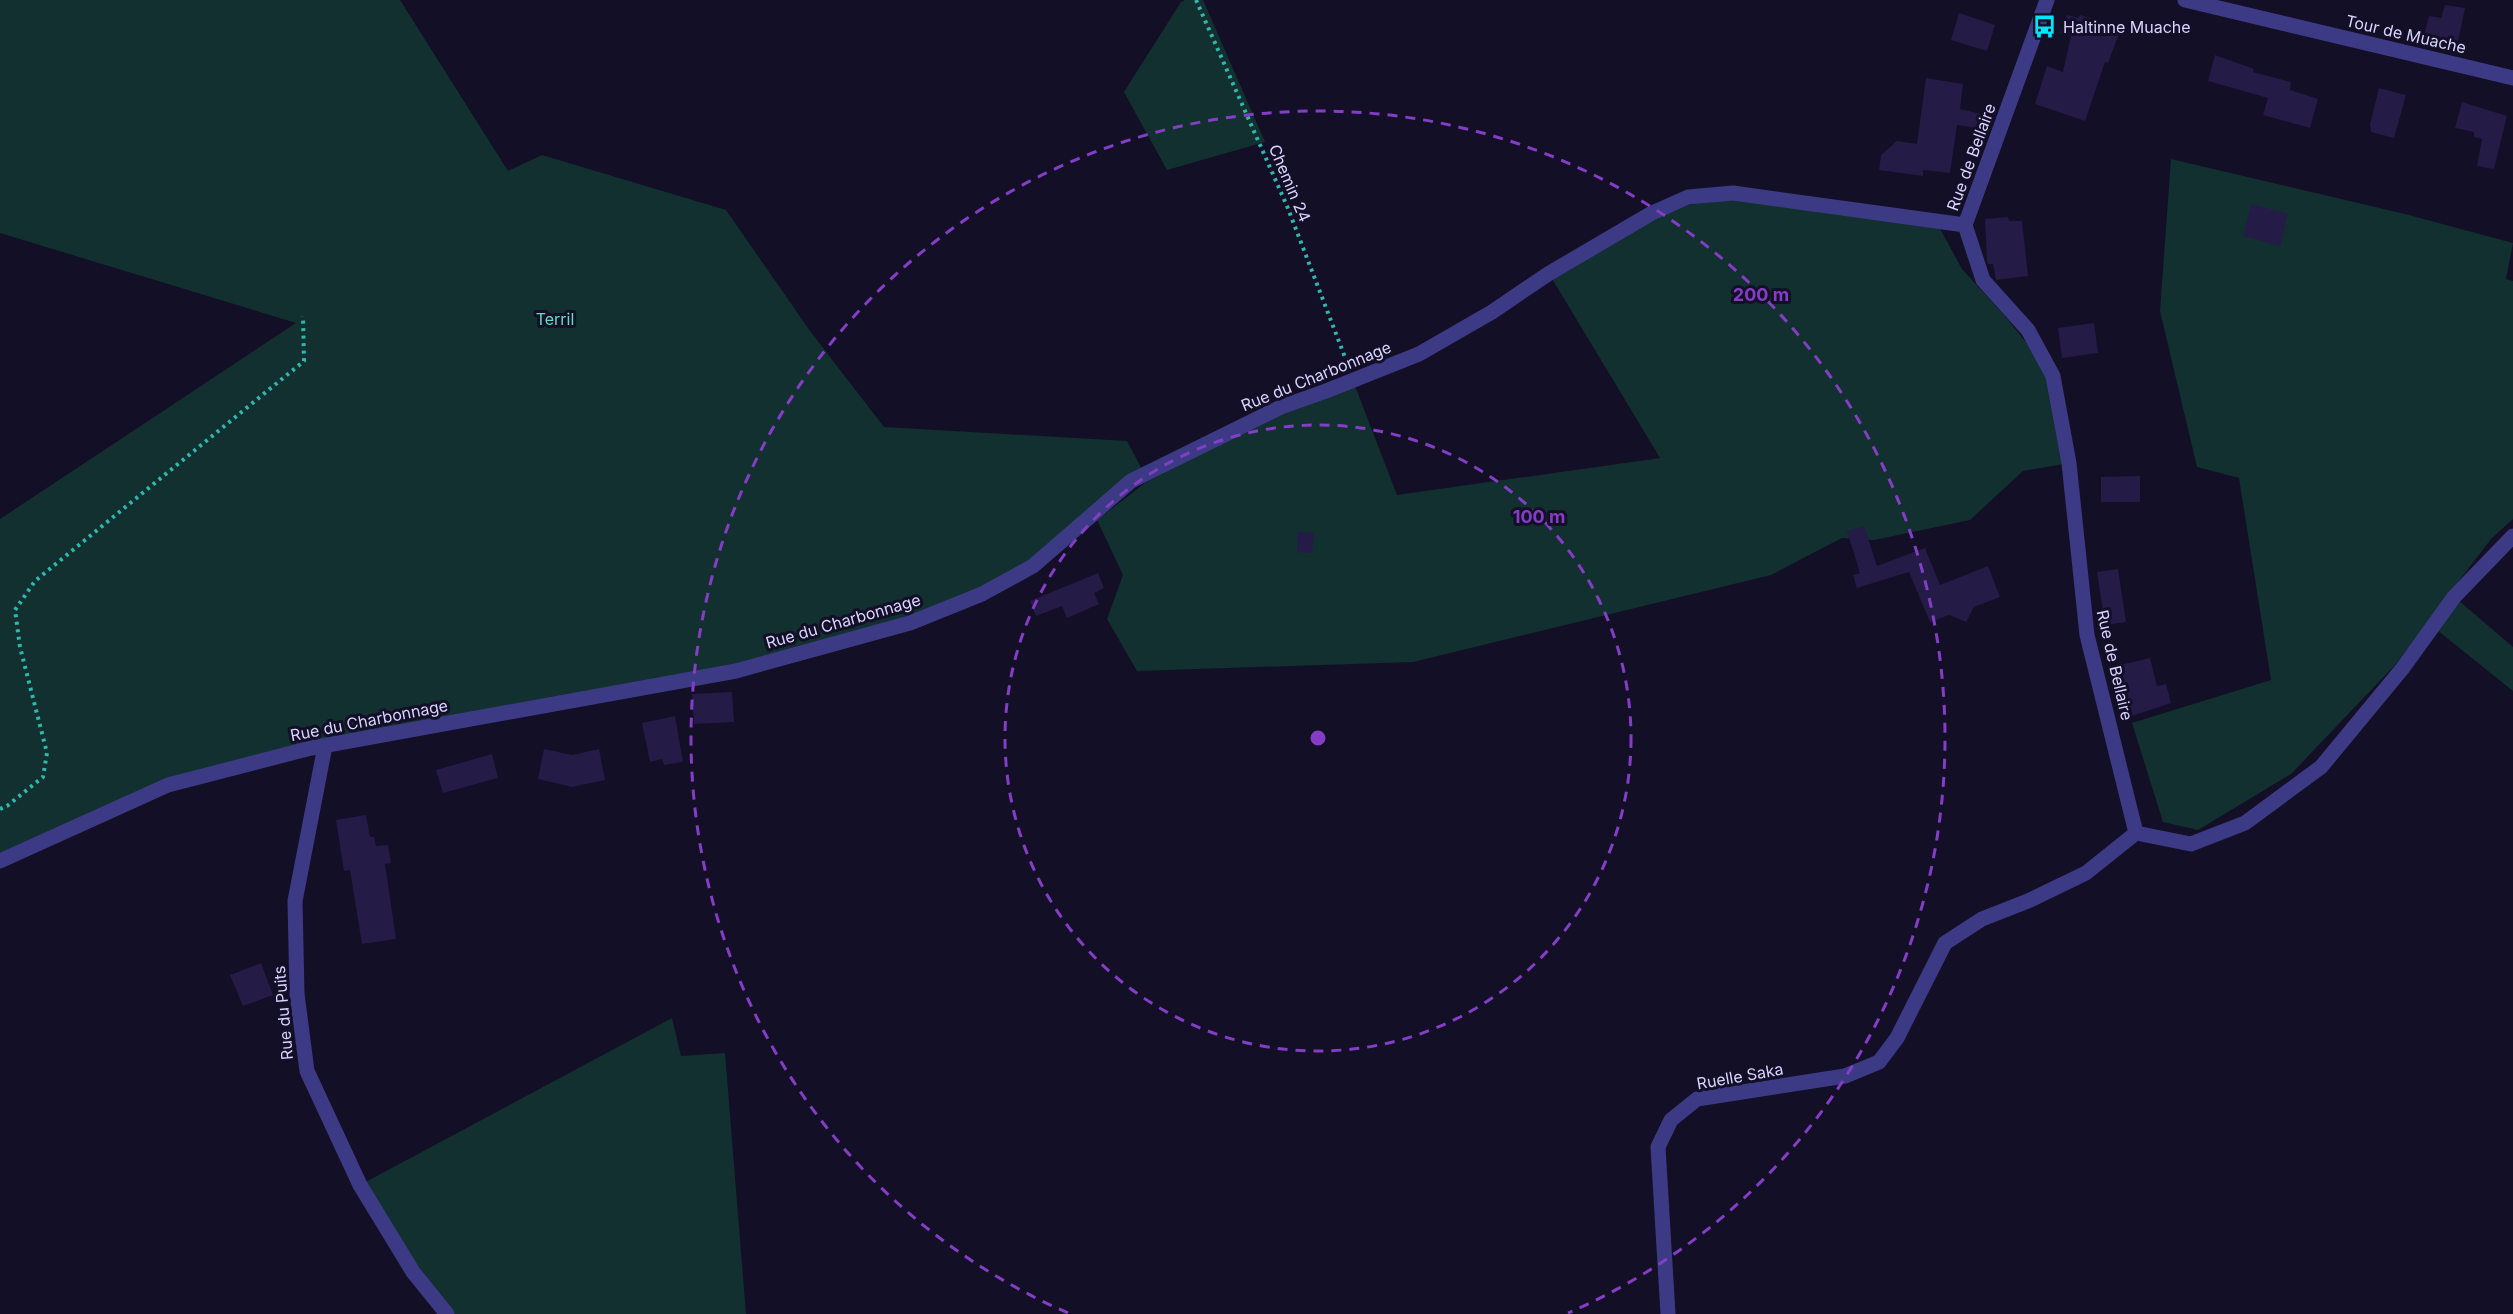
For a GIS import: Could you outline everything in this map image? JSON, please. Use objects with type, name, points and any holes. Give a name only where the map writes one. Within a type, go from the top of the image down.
[{"type":"street","name":"Rue de Bellaire","points":[[2047,0],[1965,225],[1983,280],[2028,330],[2053,376],[2069,463],[2087,635],[2136,833]]},
{"type":"street","name":"Tour de Muache","points":[[2185,0],[2513,78]]},
{"type":"street","name":"Rue du Charbonnage","points":[[0,861],[168,785],[325,746],[736,671],[910,623],[982,594],[1033,566],[1131,481],[1281,407],[1326,392],[1353,379],[1419,354],[1492,312],[1548,273],[1652,213],[1688,197],[1733,193],[1965,225]]},
{"type":"street","points":[[2136,833],[2191,844],[2245,823],[2321,767],[2409,660],[2454,597],[2513,536]]},
{"type":"street","name":"Rue du Puits","points":[[325,746],[295,901],[297,994],[307,1071],[360,1185],[413,1272],[447,1314]]},
{"type":"street","name":"Ruelle Saka","points":[[1668,1314],[1658,1147],[1671,1120],[1697,1099],[1845,1076],[1879,1062],[1898,1038],[1946,943],[1982,919],[2028,901],[2086,873],[2136,833]]},
{"type":"path","name":"Chemin 24","points":[[1196,0],[1287,206],[1353,379]]},
{"type":"path","points":[[0,809],[7,806],[42,777],[47,753],[20,647],[15,610],[35,580],[304,361],[303,316]]},
{"type":"green space","name":"Terril","points":[[0,0],[400,0],[508,171],[542,155],[726,210],[810,331],[884,427],[1127,441],[1145,475],[1033,566],[982,594],[736,671],[311,748],[168,785],[0,857],[0,519],[296,323],[0,233]]},
{"type":"green space","points":[[1203,0],[1265,142],[1167,170],[1124,92],[1181,2]]},
{"type":"green space","points":[[2171,159],[2405,214],[2513,243],[2506,279],[2513,281],[2513,519],[2491,539],[2394,666],[2291,774],[2198,830],[2163,822],[2132,723],[2271,680],[2239,478],[2197,467],[2160,311]]},
{"type":"green space","points":[[1741,198],[1938,225],[1962,269],[2005,316],[2053,376],[2069,463],[2023,471],[1970,520],[1874,540],[1842,538],[1771,575],[1413,662],[1137,671],[1107,619],[1123,575],[1097,520],[1145,483],[1280,413],[1355,386],[1397,495],[1660,458],[1551,277],[1662,216],[1689,205]]},
{"type":"green space","points":[[2458,600],[2513,647],[2513,691],[2437,630]]},
{"type":"green space","points":[[672,1018],[681,1056],[725,1053],[746,1314],[447,1314],[360,1185]]},
{"type":"building","points":[[2445,5],[2465,8],[2457,46],[2423,39],[2429,16],[2441,18]]},
{"type":"building","points":[[1959,13],[1995,25],[1987,51],[1951,40]]},
{"type":"building","points":[[2067,15],[2078,18],[2080,15],[2121,28],[2108,63],[2105,62],[2085,121],[2035,104],[2047,66],[2063,72],[2071,36],[2060,33]]},
{"type":"building","points":[[2215,55],[2254,69],[2253,72],[2291,82],[2290,90],[2318,99],[2310,128],[2263,115],[2268,98],[2208,81]]},
{"type":"building","points":[[1926,78],[1963,84],[1960,109],[1994,117],[1989,130],[1957,125],[1950,173],[1923,170],[1923,176],[1879,170],[1881,155],[1897,141],[1917,144]]},
{"type":"building","points":[[2379,88],[2406,95],[2394,138],[2371,132],[2370,124]]},
{"type":"building","points":[[2462,102],[2507,116],[2494,169],[2477,166],[2482,139],[2474,137],[2474,132],[2455,128]]},
{"type":"building","points":[[2251,204],[2288,214],[2280,246],[2243,236]]},
{"type":"building","points":[[2008,217],[2009,221],[2022,221],[2028,276],[1996,280],[1993,264],[1988,264],[1987,261],[1985,219]]},
{"type":"building","points":[[2094,323],[2098,353],[2062,358],[2058,328]]},
{"type":"building","points":[[2140,476],[2140,502],[2101,502],[2101,477]]},
{"type":"building","points":[[1864,526],[1877,566],[1925,548],[1940,585],[1988,566],[2000,597],[1974,607],[1966,622],[1949,615],[1930,622],[1909,572],[1857,588],[1853,575],[1860,573],[1847,531]]},
{"type":"building","points":[[1298,532],[1314,533],[1312,553],[1297,552]]},
{"type":"building","points":[[2118,569],[2126,622],[2105,625],[2097,572]]},
{"type":"building","points":[[1098,573],[1104,588],[1094,593],[1099,604],[1067,618],[1062,606],[1036,616],[1030,601]]},
{"type":"building","points":[[2150,658],[2157,686],[2166,684],[2171,703],[2132,716],[2120,665]]},
{"type":"building","points":[[732,692],[734,722],[694,724],[692,694]]},
{"type":"building","points":[[675,716],[683,762],[664,765],[662,759],[650,762],[642,723]]},
{"type":"building","points":[[544,749],[572,755],[599,749],[605,780],[572,787],[538,779]]},
{"type":"building","points":[[492,754],[498,778],[443,793],[436,770]]},
{"type":"building","points":[[366,815],[370,837],[374,837],[376,846],[388,845],[391,863],[385,864],[396,939],[362,944],[350,870],[344,871],[336,820]]},
{"type":"building","points":[[261,963],[273,995],[243,1006],[230,975]]},
{"type":"place","name":"Haltinne Muache","points":[[2045,27]]}]
